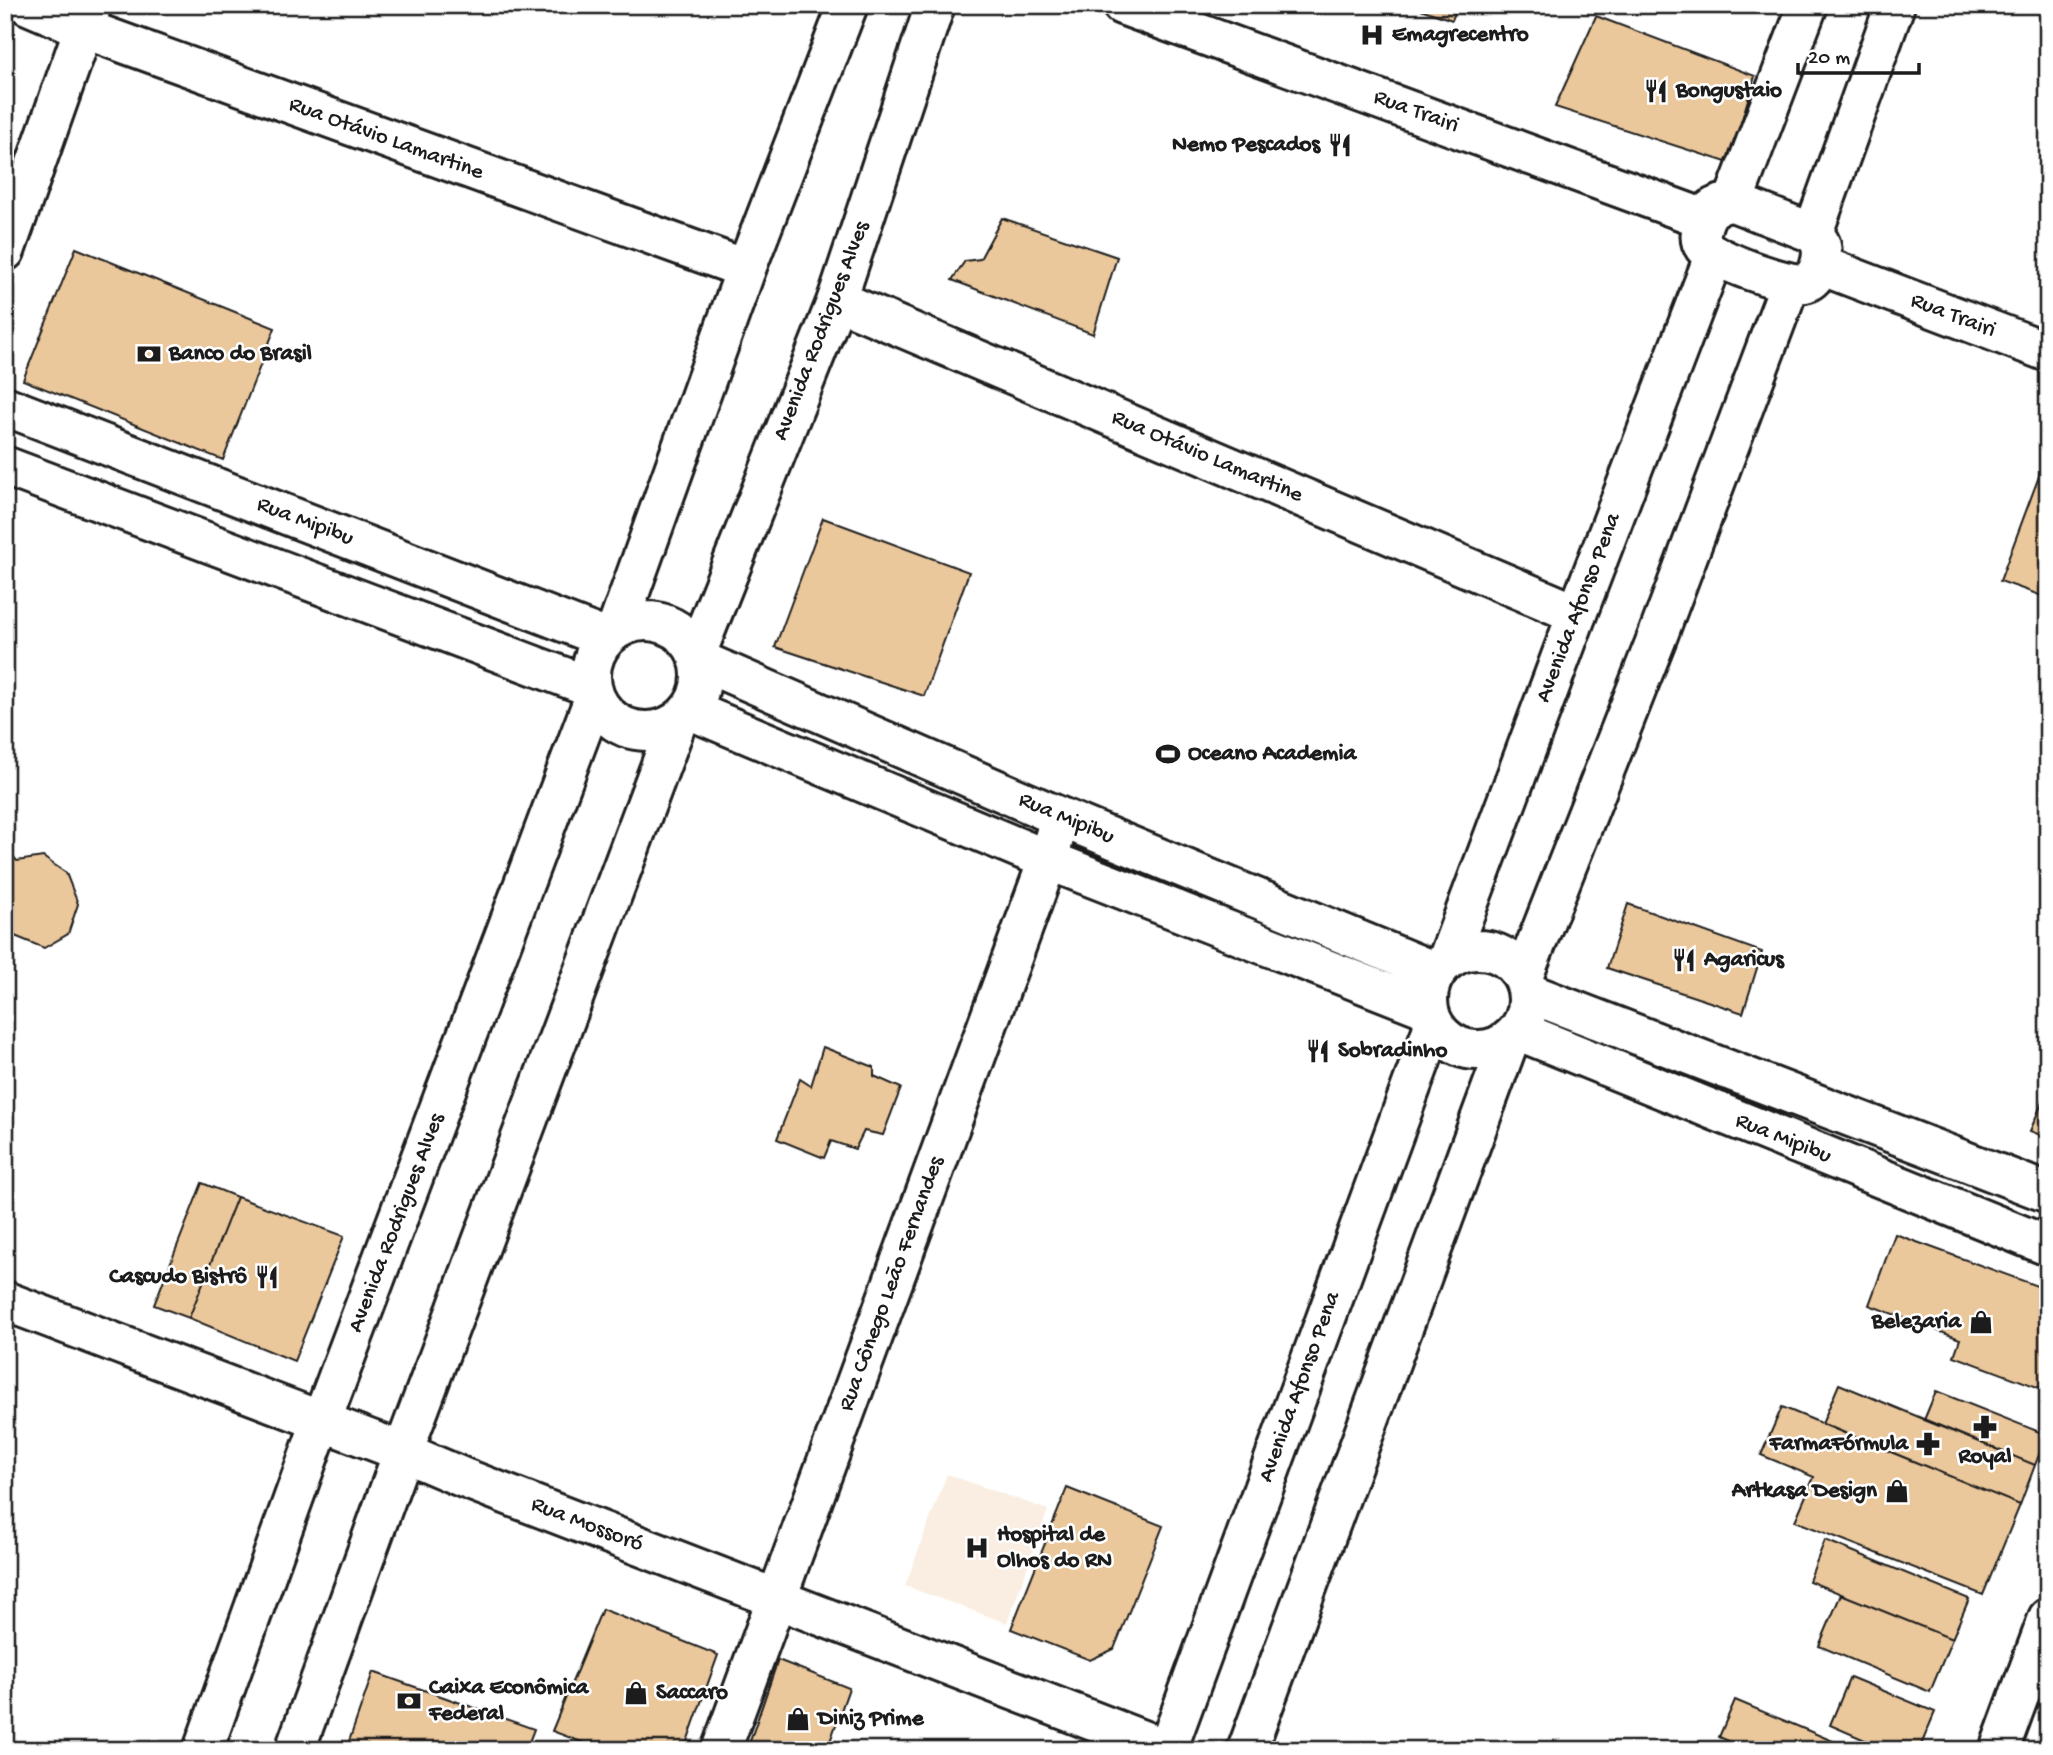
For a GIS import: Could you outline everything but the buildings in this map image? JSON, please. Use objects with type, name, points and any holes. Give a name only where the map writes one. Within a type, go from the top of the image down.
[{"type":"main road","points":[[5,16],[9,5]]},
{"type":"main road","name":"Rua Otávio Lamartine","points":[[28,5],[87,17],[746,269]]},
{"type":"main road","points":[[684,716],[655,731],[630,729],[609,718],[592,692],[590,670],[595,652],[611,633],[746,269],[848,5]]},
{"type":"main road","name":"Avenida Rodrigues Alves","points":[[698,656],[837,300],[935,5]]},
{"type":"main road","name":"Rua Trairi","points":[[1125,5],[1719,210],[1808,260],[2048,352]]},
{"type":"main road","points":[[1808,5],[1719,210],[1700,233],[1703,247],[1714,256],[1808,260]]},
{"type":"main road","points":[[1247,1750],[1514,1036],[1525,1019],[1526,985],[1658,635],[1808,260],[1895,5]]},
{"type":"main road","points":[[5,251],[87,17]]},
{"type":"main road","name":"Avenida Afonso Pena","points":[[1442,966],[1714,256]]},
{"type":"main road","name":"Rua Otávio Lamartine","points":[[837,300],[1577,614]]},
{"type":"main road","name":"Rua Mipibu","points":[[5,406],[611,633]]},
{"type":"main road","points":[[5,466],[592,692]]},
{"type":"main road","points":[[295,1750],[403,1452],[684,716],[699,695],[702,677],[698,656],[676,629],[646,620],[611,633]]},
{"type":"main road","name":"Rua Mipibu","points":[[698,656],[1060,817],[1442,966]]},
{"type":"main road","name":"Avenida Rodrigues Alves","points":[[203,1750],[321,1422],[592,692]]},
{"type":"main road","name":"Rua Mipibu","points":[[684,716],[1048,860],[1431,1017]]},
{"type":"main road","name":"Rua Cônego Leão Fernandes","points":[[720,1750],[1048,860],[1060,817]]},
{"type":"main road","points":[[1514,1036],[1494,1049],[1477,1051],[1460,1047],[1445,1038],[1431,1017],[1428,995],[1442,966],[1463,952],[1480,950],[1497,954],[1512,963],[1526,985]]},
{"type":"main road","name":"Rua Mipibu","points":[[1526,985],[2048,1193]]},
{"type":"main road","name":"Avenida Afonso Pena","points":[[1167,1750],[1431,1017]]},
{"type":"main road","name":"Rua Mipibu","points":[[1514,1036],[2048,1246]]},
{"type":"main road","name":"Rua Mossoró","points":[[5,1301],[403,1452],[1167,1750]]},
{"type":"main road","points":[[1999,1750],[2048,1618]]},
{"type":"shaded area","name":"Hospital de Olhos do RN","points":[[947,1474],[1048,1510],[1007,1623],[905,1586]]},
{"type":"place","name":"Emagrecentro","points":[[1372,35]]},
{"type":"place","name":"Bongustaio","points":[[1656,91]]},
{"type":"place","name":"Nemo Pescados","points":[[1340,145]]},
{"type":"place","name":"Banco do Brasil","points":[[149,354]]},
{"type":"place","name":"Oceano Academia","points":[[1168,754]]},
{"type":"place","name":"Agaricus","points":[[1684,960]]},
{"type":"place","name":"Sobradinho","points":[[1318,1051]]},
{"type":"place","name":"Cascudo Bistrô","points":[[267,1277]]},
{"type":"place","name":"Belezaria","points":[[1981,1322]]},
{"type":"place","name":"Royal","points":[[1985,1427]]},
{"type":"place","name":"FarmaFórmula","points":[[1928,1444]]},
{"type":"place","name":"Artkasa Design","points":[[1897,1491]]},
{"type":"place","name":"Hospital de Olhos do RN","points":[[977,1548]]},
{"type":"place","name":"Saccaro","points":[[636,1693]]},
{"type":"place","name":"Caixa Econômica Federal","points":[[409,1701]]},
{"type":"place","name":"Diniz Prime","points":[[798,1719]]}]
